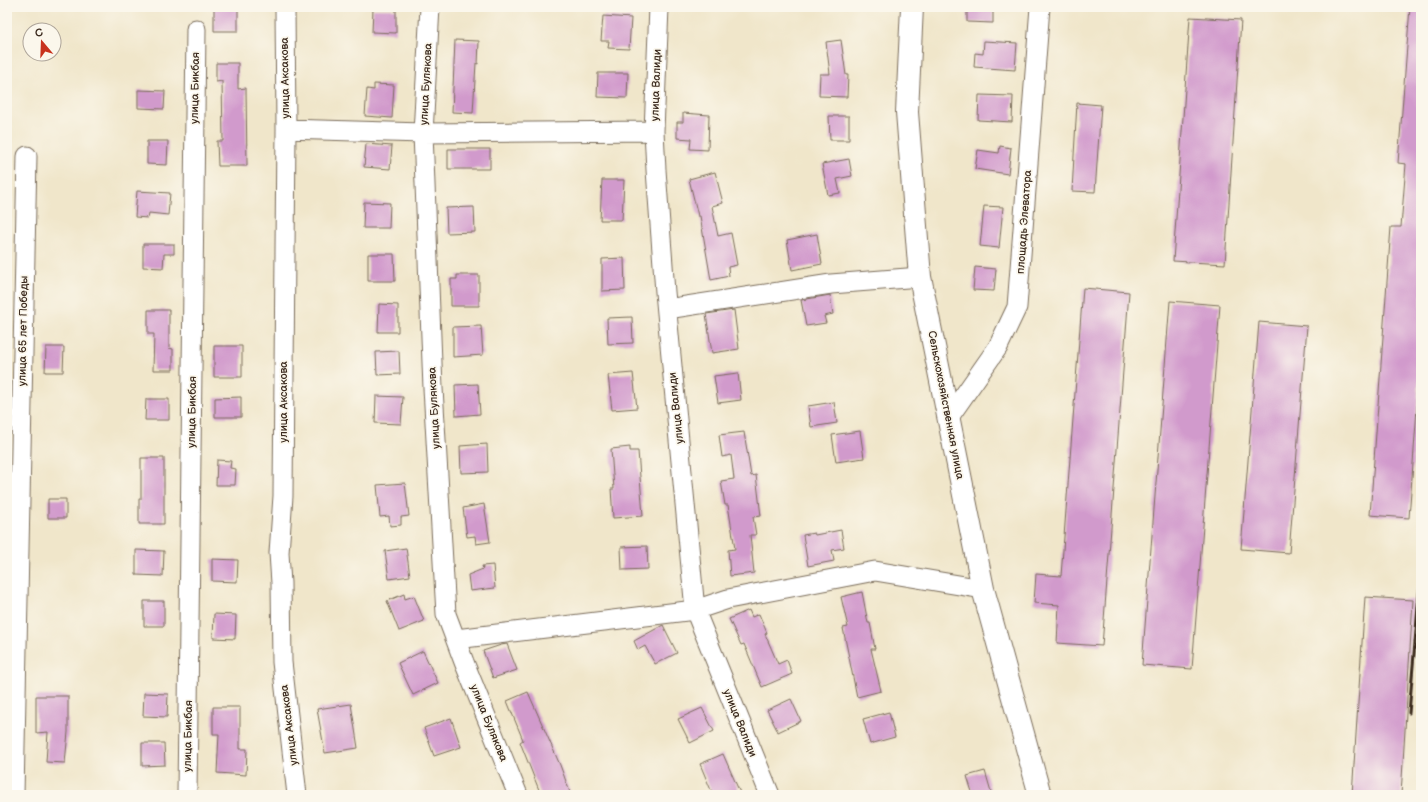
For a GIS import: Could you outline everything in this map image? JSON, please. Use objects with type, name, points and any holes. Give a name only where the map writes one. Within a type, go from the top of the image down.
[{"type":"main road","name":"Сельскохозяйственная улица","points":[[912,7],[907,112],[920,277],[983,589],[1040,795]]},
{"type":"street","name":"улица Аксакова","points":[[285,7],[286,129],[282,496],[279,553],[282,662],[297,795]]},
{"type":"street","name":"улица Булякова","points":[[430,7],[423,133],[433,388],[446,614],[518,795]]},
{"type":"street","name":"улица Валиди","points":[[659,7],[654,131],[656,170],[667,309],[695,610],[770,795]]},
{"type":"street","name":"площадь Элеватора","points":[[949,417],[998,347],[1017,307],[1040,7]]},
{"type":"street","name":"улица Бикбая","points":[[187,795],[196,29]]},
{"type":"street","points":[[286,129],[423,133],[654,131]]},
{"type":"street","name":"улица 65 лет Победы","points":[[14,795],[27,156]]},
{"type":"street","points":[[667,309],[831,284],[920,277]]},
{"type":"street","points":[[456,639],[695,610],[728,599],[875,571],[983,589]]},
{"type":"building","points":[[967,7],[993,7],[993,23],[967,22]]},
{"type":"building","points":[[1410,7],[1421,7],[1421,354],[1409,518],[1370,515],[1391,227],[1401,227],[1406,164],[1398,163]]},
{"type":"building","points":[[214,8],[238,8],[238,31],[214,31]]},
{"type":"building","points":[[373,9],[396,9],[396,33],[372,32]]},
{"type":"building","points":[[603,16],[631,18],[629,49],[608,48],[609,41],[601,41]]},
{"type":"building","points":[[1190,17],[1241,20],[1225,264],[1173,261]]},
{"type":"building","points":[[455,40],[479,41],[473,113],[452,112]]},
{"type":"building","points":[[841,40],[846,75],[848,75],[847,97],[819,96],[820,74],[830,74],[826,42]]},
{"type":"building","points":[[984,41],[1017,43],[1015,70],[974,67],[975,53],[983,54]]},
{"type":"building","points":[[216,63],[238,63],[238,89],[246,88],[247,166],[218,166],[217,141],[223,141],[222,81],[216,82]]},
{"type":"building","points":[[598,73],[628,73],[627,98],[597,97]]},
{"type":"building","points":[[374,84],[394,85],[392,118],[365,116],[367,89],[374,90]]},
{"type":"building","points":[[138,90],[165,91],[164,109],[138,108]]},
{"type":"building","points":[[979,95],[1013,96],[1012,122],[978,120]]},
{"type":"building","points":[[1077,103],[1101,105],[1095,192],[1072,191]]},
{"type":"building","points":[[683,113],[709,115],[708,150],[690,149],[691,139],[677,138],[677,122],[683,122]]},
{"type":"building","points":[[829,116],[849,116],[849,140],[830,140]]},
{"type":"building","points":[[147,141],[168,141],[167,165],[147,164]]},
{"type":"building","points":[[366,144],[392,146],[390,169],[364,167]]},
{"type":"building","points":[[1000,146],[1011,148],[1008,174],[975,169],[978,150],[999,153]]},
{"type":"building","points":[[448,149],[490,149],[490,169],[448,169]]},
{"type":"building","points":[[849,159],[852,176],[837,179],[840,193],[828,195],[822,164]]},
{"type":"building","points":[[715,172],[723,203],[712,206],[718,236],[731,233],[737,265],[728,267],[729,276],[711,280],[700,216],[698,216],[689,179]]},
{"type":"building","points":[[602,180],[624,180],[622,220],[600,220]]},
{"type":"building","points":[[137,191],[170,193],[168,215],[149,213],[148,218],[135,217]]},
{"type":"building","points":[[364,202],[390,203],[389,228],[363,228]]},
{"type":"building","points":[[984,206],[1003,207],[999,248],[980,246]]},
{"type":"building","points":[[474,207],[475,232],[447,233],[446,208]]},
{"type":"building","points":[[817,234],[822,264],[792,270],[787,240]]},
{"type":"building","points":[[143,244],[174,244],[174,254],[164,254],[163,268],[143,267]]},
{"type":"building","points":[[368,254],[394,254],[395,281],[368,281]]},
{"type":"building","points":[[624,258],[625,290],[602,291],[602,259]]},
{"type":"building","points":[[975,267],[996,269],[994,291],[973,290]]},
{"type":"building","points":[[457,275],[479,275],[479,306],[451,306],[451,279],[457,279]]},
{"type":"building","points":[[1083,288],[1129,292],[1102,646],[1057,643],[1059,605],[1034,603],[1036,574],[1061,576]]},
{"type":"building","points":[[830,295],[833,314],[824,316],[826,323],[806,326],[801,300]]},
{"type":"building","points":[[1170,301],[1220,305],[1192,669],[1142,665]]},
{"type":"building","points":[[379,304],[398,305],[398,332],[378,332]]},
{"type":"building","points":[[148,310],[169,310],[169,348],[173,349],[173,370],[153,370],[154,334],[148,334]]},
{"type":"building","points":[[734,310],[739,349],[712,353],[706,314]]},
{"type":"building","points":[[632,317],[633,343],[608,344],[607,318]]},
{"type":"building","points":[[1259,322],[1307,326],[1289,553],[1241,549]]},
{"type":"building","points":[[481,326],[483,355],[453,357],[453,327]]},
{"type":"building","points":[[214,346],[242,346],[242,377],[214,377]]},
{"type":"building","points":[[46,347],[64,347],[63,372],[45,372]]},
{"type":"building","points":[[399,351],[400,374],[377,375],[376,352]]},
{"type":"building","points":[[633,373],[637,408],[612,410],[608,375]]},
{"type":"building","points":[[738,373],[741,400],[718,403],[714,376]]},
{"type":"building","points":[[478,384],[480,414],[456,416],[455,385]]},
{"type":"building","points":[[376,396],[403,397],[401,424],[375,423]]},
{"type":"building","points":[[241,397],[241,417],[215,417],[215,398]]},
{"type":"building","points":[[146,399],[169,399],[169,420],[145,420]]},
{"type":"building","points":[[834,402],[837,423],[811,427],[808,406]]},
{"type":"building","points":[[860,431],[864,458],[836,462],[832,435]]},
{"type":"building","points":[[744,432],[751,476],[756,475],[761,516],[753,517],[756,535],[750,535],[754,573],[730,576],[728,550],[735,549],[728,505],[725,505],[721,481],[734,479],[731,455],[722,457],[719,435]]},
{"type":"building","points":[[487,444],[488,472],[461,473],[460,446]]},
{"type":"building","points":[[630,447],[630,451],[638,451],[643,516],[613,518],[611,489],[614,489],[611,449]]},
{"type":"building","points":[[141,458],[164,458],[164,524],[139,524],[139,499],[141,499]]},
{"type":"building","points":[[217,460],[231,461],[230,468],[236,469],[235,485],[216,485]]},
{"type":"building","points":[[405,483],[409,516],[401,517],[401,525],[390,526],[389,516],[380,517],[377,485]]},
{"type":"building","points":[[48,499],[66,499],[66,518],[48,518]]},
{"type":"building","points":[[484,504],[490,542],[476,544],[475,536],[467,537],[463,508]]},
{"type":"building","points":[[841,530],[844,548],[832,550],[834,561],[808,566],[803,535],[814,533],[815,535]]},
{"type":"building","points":[[647,546],[648,569],[622,570],[621,547]]},
{"type":"building","points":[[406,548],[410,576],[389,579],[385,551]]},
{"type":"building","points":[[136,550],[164,551],[163,576],[136,575]]},
{"type":"building","points":[[212,559],[238,560],[237,582],[212,581]]},
{"type":"building","points":[[493,565],[495,588],[470,591],[468,575],[483,569],[482,566]]},
{"type":"building","points":[[862,592],[875,649],[871,649],[881,691],[857,697],[843,628],[848,627],[841,597]]},
{"type":"building","points":[[404,594],[405,599],[414,596],[424,621],[399,631],[387,601]]},
{"type":"building","points":[[1365,597],[1413,600],[1401,795],[1352,795]]},
{"type":"building","points":[[144,601],[164,601],[164,626],[144,626]]},
{"type":"building","points":[[749,610],[752,617],[759,614],[767,633],[765,634],[778,664],[787,660],[792,674],[762,687],[744,644],[741,645],[729,619]]},
{"type":"building","points":[[214,614],[236,615],[235,639],[213,638]]},
{"type":"building","points":[[663,625],[677,653],[655,664],[645,646],[638,650],[634,641]]},
{"type":"building","points":[[507,644],[517,670],[493,678],[483,651]]},
{"type":"building","points":[[423,651],[438,683],[413,695],[398,663]]},
{"type":"building","points":[[528,692],[560,765],[571,795],[541,795],[520,742],[523,740],[507,701]]},
{"type":"building","points":[[144,693],[168,694],[167,717],[143,716]]},
{"type":"building","points":[[36,696],[68,696],[68,732],[65,763],[46,762],[48,732],[36,733]]},
{"type":"building","points":[[791,699],[801,721],[778,732],[767,710]]},
{"type":"building","points":[[351,704],[358,748],[325,753],[317,709]]},
{"type":"building","points":[[213,707],[240,707],[240,749],[247,749],[246,775],[217,773],[219,734],[213,734]]},
{"type":"building","points":[[702,708],[714,731],[690,743],[678,719]]},
{"type":"building","points":[[889,712],[895,737],[870,744],[863,719]]},
{"type":"building","points":[[451,718],[461,747],[434,756],[424,728]]},
{"type":"building","points":[[142,743],[164,743],[165,765],[142,766]]},
{"type":"building","points":[[723,754],[741,795],[713,795],[700,764]]},
{"type":"building","points":[[985,771],[992,795],[973,795],[967,776]]},
{"type":"railway","points":[[1409,713],[1421,571]]}]
